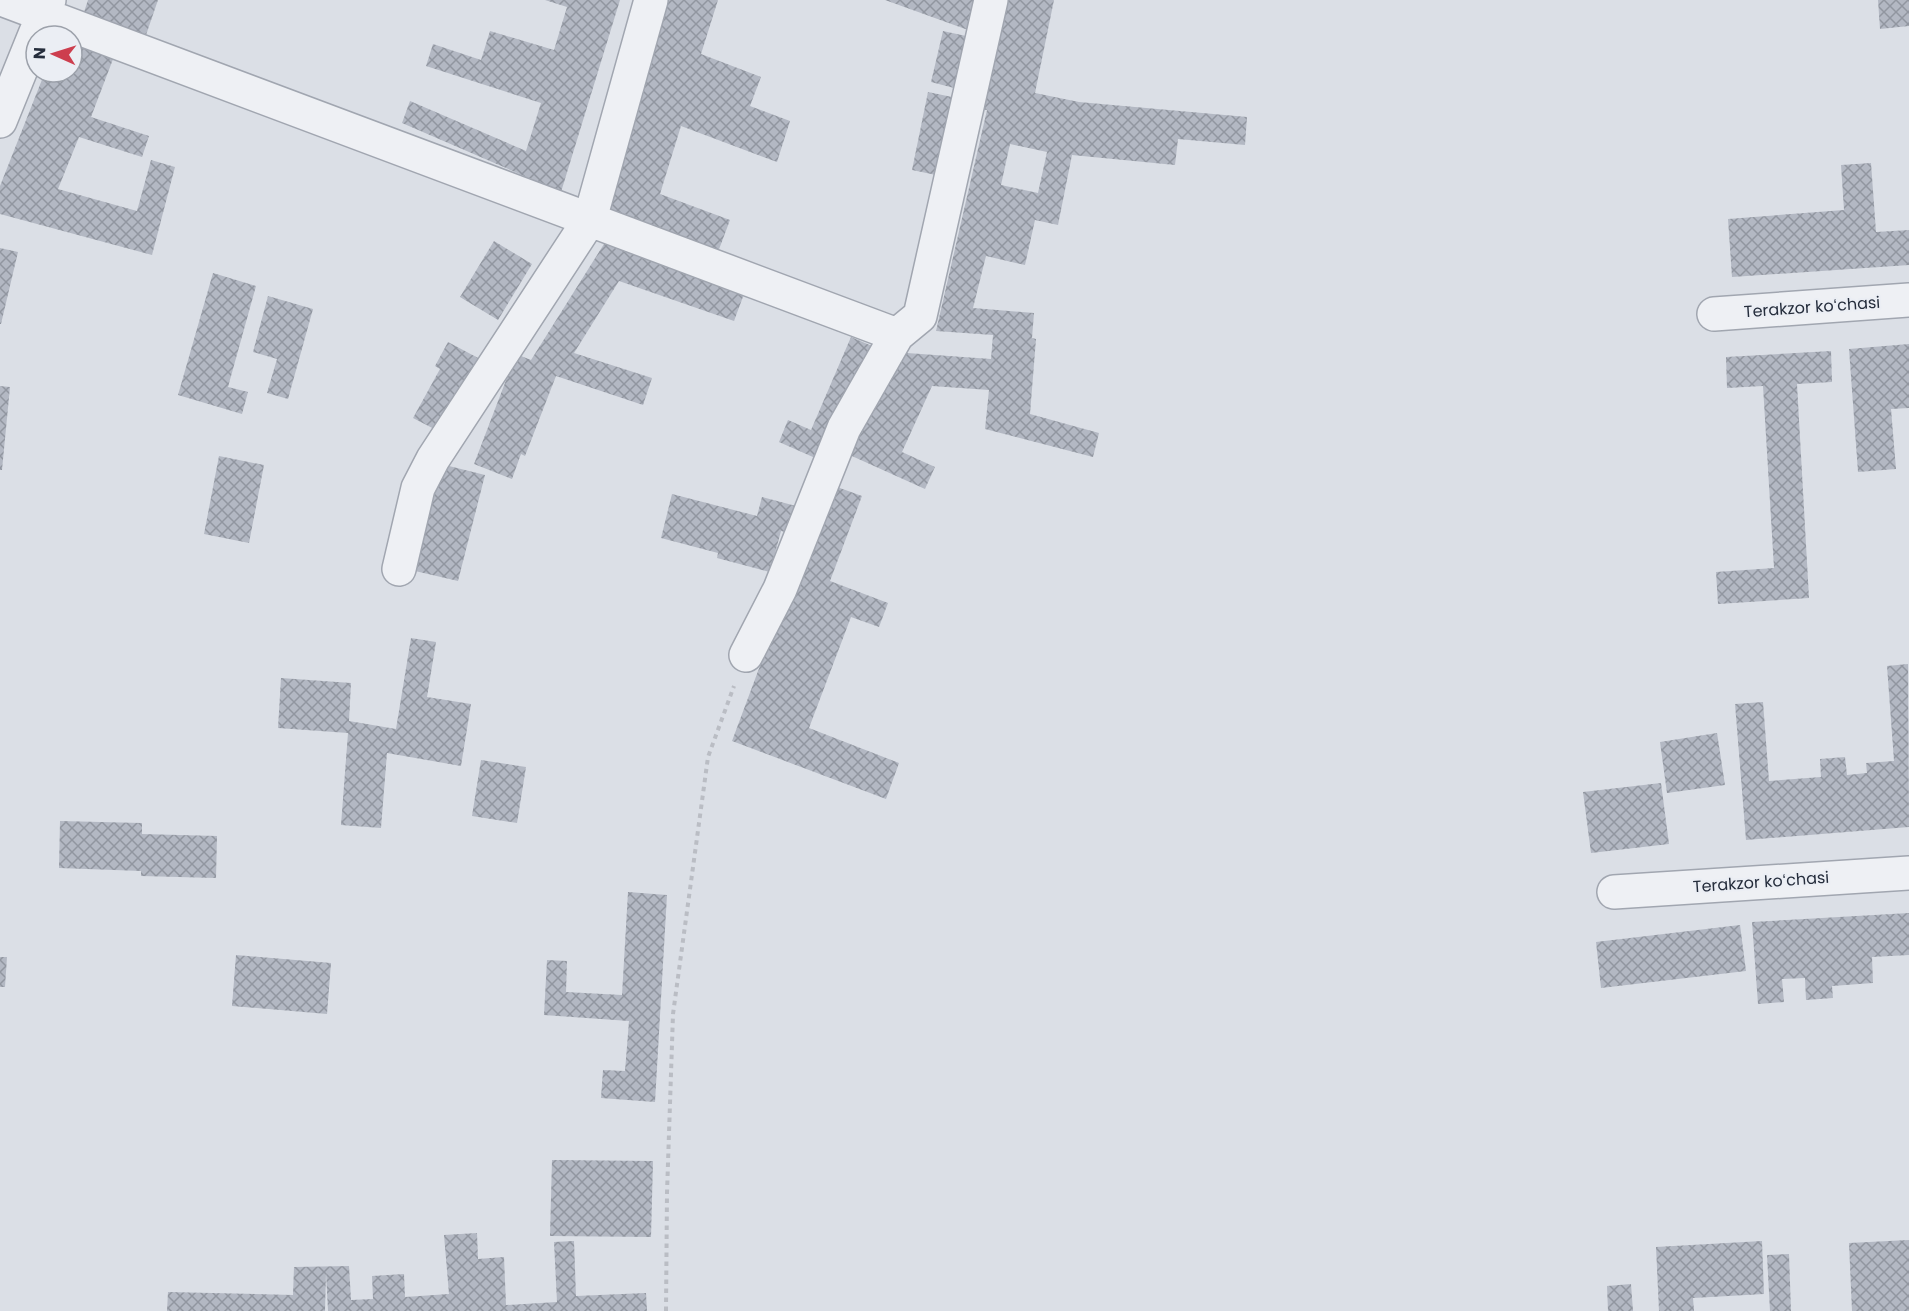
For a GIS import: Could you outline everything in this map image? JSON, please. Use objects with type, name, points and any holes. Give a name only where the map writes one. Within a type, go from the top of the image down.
[{"type":"street","points":[[4,0],[45,7],[590,219],[897,335]]},
{"type":"street","points":[[399,569],[418,488],[433,459],[590,219],[651,0]]},
{"type":"street","points":[[746,655],[780,589],[844,428],[897,335],[920,316],[991,0]]},
{"type":"street","points":[[0,121],[45,7]]},
{"type":"street","name":"Terakzor koʻchasi","points":[[1714,314],[1909,300]]},
{"type":"street","name":"Terakzor koʻchasi","points":[[1614,892],[1909,873]]},
{"type":"path","points":[[666,1311],[673,1014],[708,757],[746,655]]},
{"type":"building","points":[[88,0],[158,0],[146,35],[83,15]]},
{"type":"building","points":[[545,0],[620,0],[561,192],[402,123],[410,101],[526,151],[541,103],[426,66],[433,44],[481,60],[490,31],[554,50],[567,7]]},
{"type":"building","points":[[665,0],[718,0],[701,54],[761,77],[750,106],[790,121],[777,162],[681,126],[660,194],[730,220],[718,252],[602,208]]},
{"type":"building","points":[[885,0],[974,0],[968,30]]},
{"type":"building","points":[[1002,0],[1054,0],[1035,93],[1079,102],[1247,117],[1245,145],[1178,139],[1175,165],[1072,155],[1058,225],[1035,220],[1025,265],[986,256],[973,308],[1034,313],[1032,338],[1036,339],[1030,414],[1099,433],[1093,457],[985,429],[989,390],[932,386],[902,452],[935,467],[925,489],[843,452],[893,352],[991,359],[993,335],[936,331],[987,110],[979,109]],"holes":[[[1010,144],[1047,152],[1038,193],[1001,185]]]},
{"type":"building","points":[[1878,0],[1909,0],[1909,26],[1880,29]]},
{"type":"building","points":[[943,31],[966,36],[954,88],[931,82]]},
{"type":"building","points":[[84,42],[115,54],[91,117],[149,136],[142,157],[79,137],[58,189],[137,211],[151,160],[175,167],[152,255],[0,214],[0,186],[40,84],[84,84]]},
{"type":"building","points":[[928,92],[952,97],[936,175],[912,170]]},
{"type":"building","points":[[1871,163],[1876,232],[1909,230],[1909,265],[1732,277],[1728,219],[1844,210],[1841,165]]},
{"type":"building","points":[[494,241],[532,264],[498,320],[460,297]]},
{"type":"building","points":[[604,244],[744,294],[734,321],[619,281],[574,353],[652,378],[643,405],[556,376],[525,456],[521,454],[512,479],[474,464],[516,354],[531,360]]},
{"type":"building","points":[[0,248],[18,252],[1,324],[0,324]]},
{"type":"building","points":[[213,273],[256,286],[228,387],[248,392],[242,414],[178,395]]},
{"type":"building","points":[[268,296],[313,309],[288,399],[267,393],[277,359],[253,352]]},
{"type":"building","points":[[851,337],[872,346],[822,461],[779,442],[788,420],[811,430]]},
{"type":"building","points":[[448,342],[480,359],[440,432],[413,418],[440,369],[435,366]]},
{"type":"building","points":[[1909,344],[1909,408],[1891,409],[1896,469],[1858,472],[1849,349]]},
{"type":"building","points":[[1831,351],[1832,382],[1797,384],[1809,598],[1718,604],[1716,572],[1774,568],[1763,386],[1727,388],[1726,357]]},
{"type":"building","points":[[0,386],[10,387],[2,470],[0,470]]},
{"type":"building","points":[[219,456],[264,465],[249,543],[204,534]]},
{"type":"building","points":[[441,464],[485,475],[458,581],[415,571]]},
{"type":"building","points":[[826,483],[862,496],[830,581],[888,603],[879,627],[851,617],[809,728],[899,763],[886,799],[732,741]]},
{"type":"building","points":[[672,494],[757,516],[762,497],[796,506],[789,533],[781,531],[770,572],[717,558],[718,553],[661,538]]},
{"type":"building","points":[[411,638],[436,642],[427,697],[471,704],[461,766],[387,753],[381,828],[341,825],[348,733],[278,728],[281,678],[351,683],[349,721],[396,729]]},
{"type":"building","points":[[1908,664],[1909,827],[1746,840],[1735,704],[1763,702],[1769,781],[1821,777],[1820,759],[1845,757],[1847,775],[1867,773],[1866,763],[1894,761],[1887,666]]},
{"type":"building","points":[[1717,733],[1725,785],[1667,793],[1660,742]]},
{"type":"building","points":[[481,760],[526,767],[517,823],[472,816]]},
{"type":"building","points":[[1661,783],[1669,844],[1591,853],[1583,792]]},
{"type":"building","points":[[60,821],[142,823],[142,834],[217,836],[216,878],[141,876],[141,871],[59,868]]},
{"type":"building","points":[[628,892],[667,895],[655,1102],[601,1098],[603,1070],[625,1071],[629,1021],[544,1015],[547,960],[567,961],[566,992],[622,995]]},
{"type":"building","points":[[1909,913],[1909,955],[1872,957],[1873,983],[1832,986],[1833,998],[1806,1000],[1805,978],[1782,979],[1784,1002],[1758,1004],[1752,922]]},
{"type":"building","points":[[1740,925],[1746,971],[1601,988],[1596,942]]},
{"type":"building","points":[[236,955],[331,963],[327,1014],[232,1006]]},
{"type":"building","points":[[0,957],[7,957],[5,987],[0,987]]},
{"type":"building","points":[[552,1160],[653,1161],[651,1237],[550,1236]]},
{"type":"building","points":[[477,1233],[478,1259],[504,1257],[506,1305],[557,1302],[554,1242],[574,1241],[576,1296],[646,1293],[647,1311],[328,1311],[326,1272],[325,1311],[167,1311],[168,1292],[293,1295],[294,1267],[349,1266],[351,1300],[373,1299],[372,1276],[404,1274],[405,1297],[449,1294],[444,1235]]},
{"type":"building","points":[[1909,1240],[1909,1311],[1852,1311],[1849,1243]]},
{"type":"building","points":[[1762,1241],[1764,1294],[1693,1298],[1694,1311],[1659,1311],[1656,1247]]},
{"type":"building","points":[[1789,1254],[1791,1311],[1770,1311],[1767,1255]]},
{"type":"building","points":[[1631,1284],[1633,1311],[1608,1311],[1607,1286]]}]
